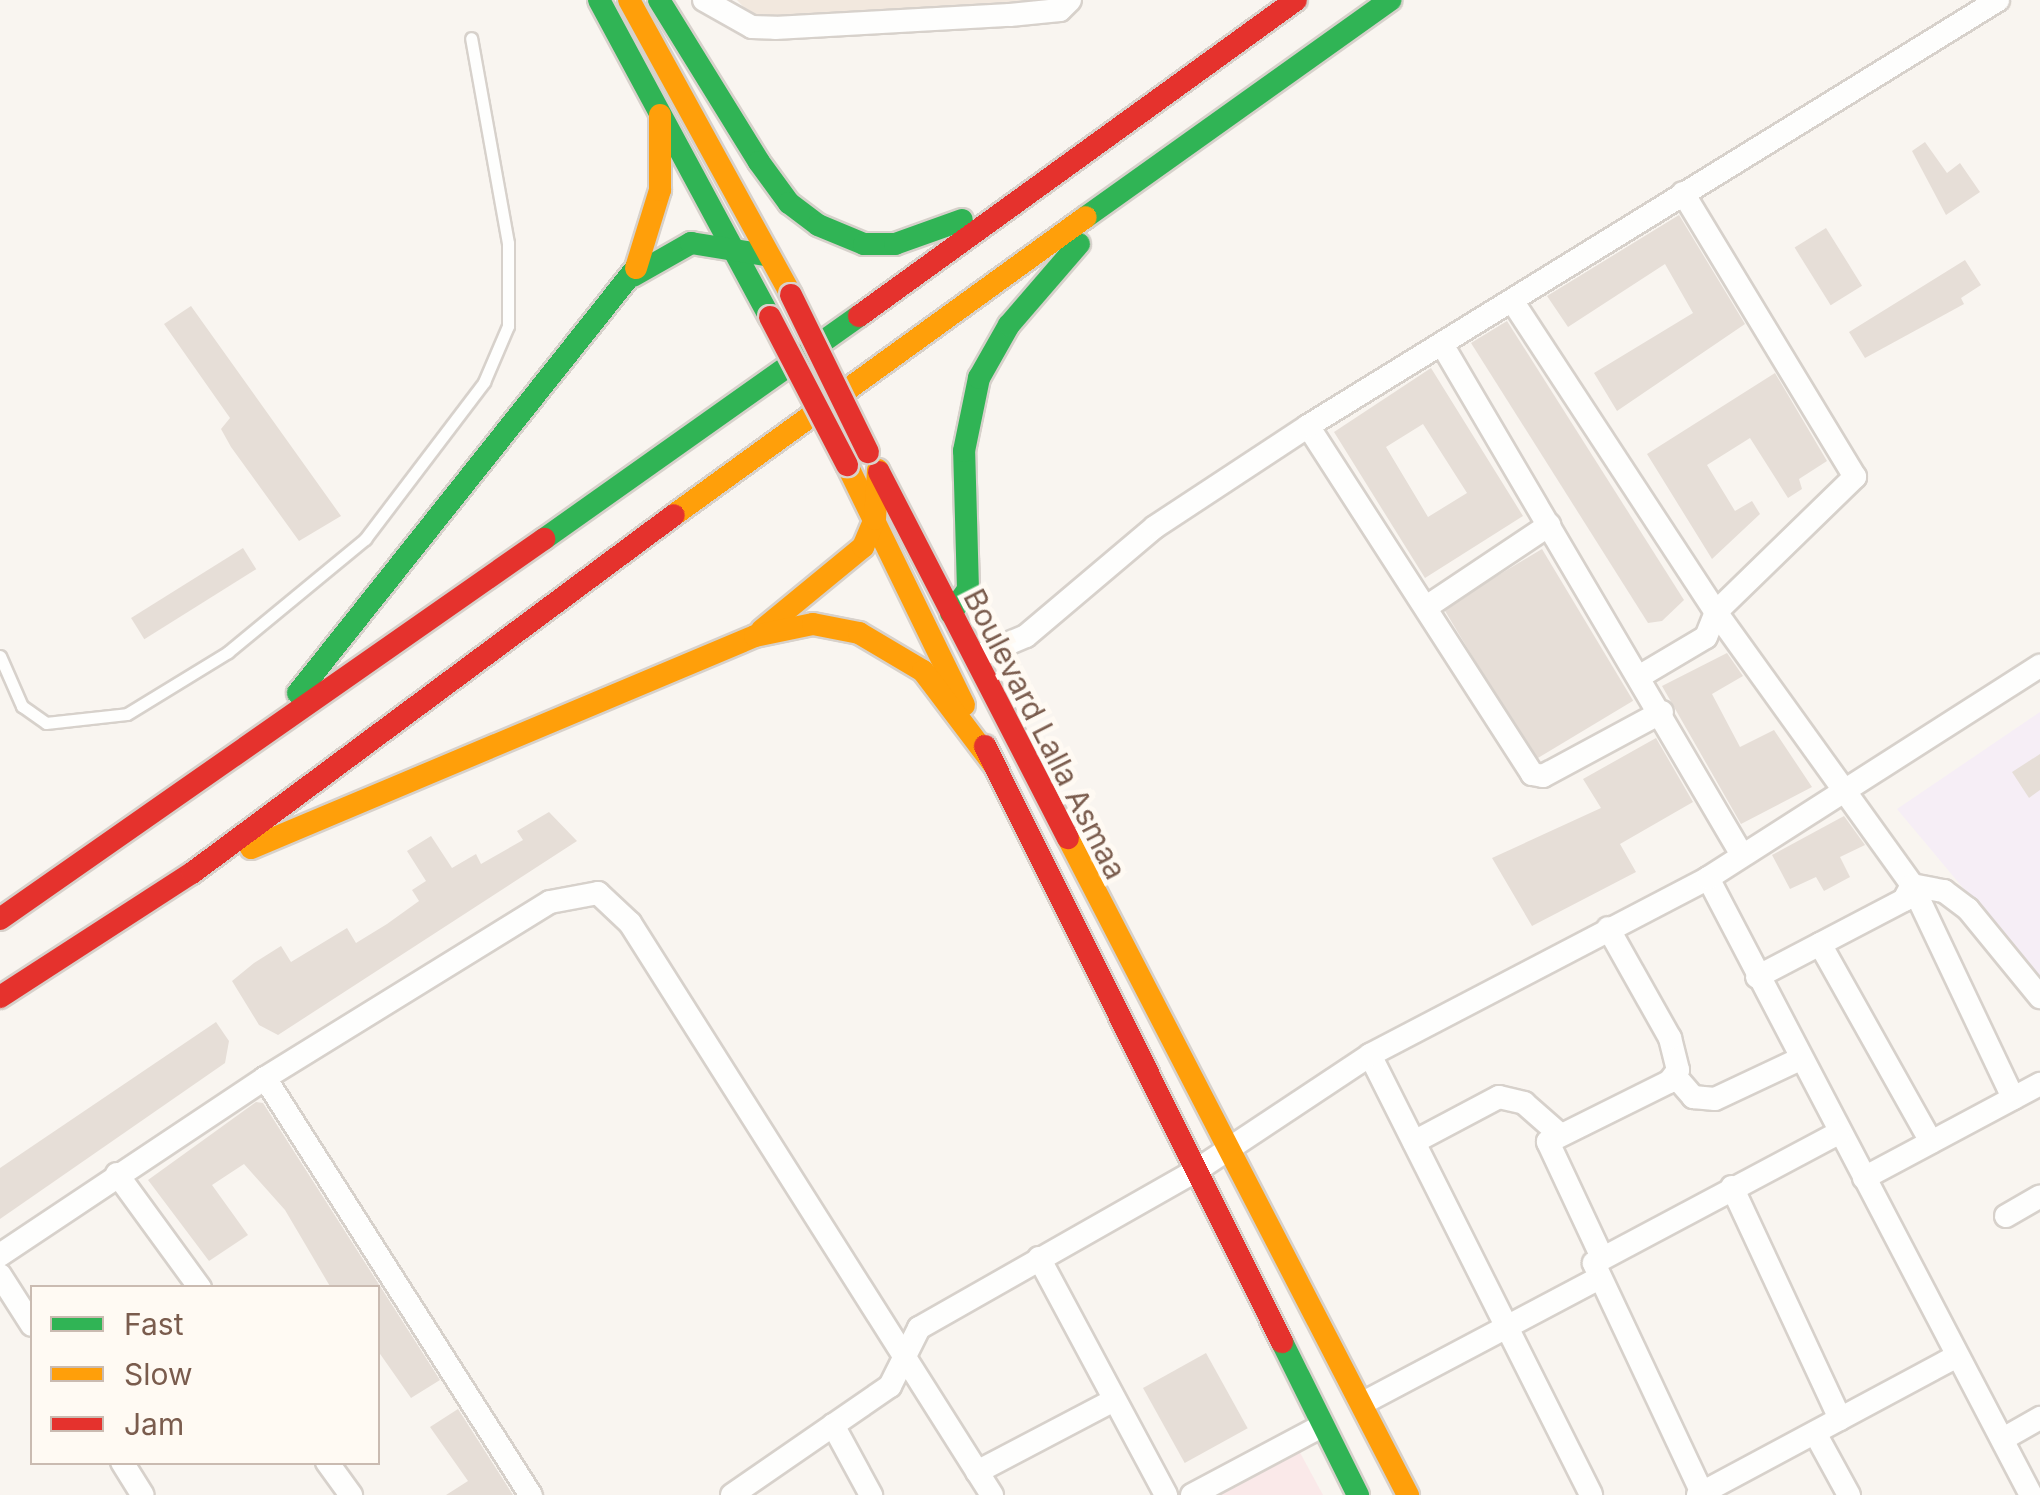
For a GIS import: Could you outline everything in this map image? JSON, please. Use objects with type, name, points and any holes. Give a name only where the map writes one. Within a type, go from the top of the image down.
[{"type":"main road","name":"Boulevard Lalla Asmaa","points":[[599,0],[876,519],[994,766],[1358,1495]]},
{"type":"main road","name":"Boulevard Lalla Asmaa","points":[[629,0],[791,296],[976,657],[1089,891],[1408,1495]]},
{"type":"main road","points":[[659,0],[788,203],[846,240],[922,240],[1062,166]]},
{"type":"main road","points":[[0,920],[187,794],[1296,0]]},
{"type":"main road","points":[[0,997],[192,873],[853,382],[1112,203],[1390,0]]},
{"type":"main road","points":[[634,276],[660,190],[660,115]]},
{"type":"main road","points":[[926,628],[951,613],[968,590],[964,451],[979,378],[1009,325],[1112,203]]},
{"type":"main road","points":[[187,794],[320,673],[634,276],[691,242],[766,256]]},
{"type":"main road","points":[[755,636],[856,555],[876,519],[873,461]]},
{"type":"main road","points":[[192,873],[755,636],[814,624],[883,644],[923,671],[994,766]]},
{"type":"street","points":[[704,0],[752,27],[775,28],[1010,15],[1060,10],[1070,0]]},
{"type":"street","points":[[976,657],[1026,636],[1155,527],[1308,426],[1998,0]]},
{"type":"street","points":[[1642,675],[1706,637],[1716,612],[1855,472],[1683,193]]},
{"type":"street","points":[[1514,302],[1716,612],[1912,885],[2013,1098]]},
{"type":"street","points":[[1443,346],[1642,675],[1742,855]]},
{"type":"street","points":[[1308,426],[1537,777],[1662,712]]},
{"type":"street","points":[[1428,606],[1550,525]]},
{"type":"street","points":[[732,1495],[890,1386],[903,1353],[919,1328],[1197,1170],[1227,1146],[1370,1055],[1708,878],[1847,794],[2040,666]]},
{"type":"street","points":[[1708,878],[2031,1495]]},
{"type":"street","points":[[1757,977],[1904,900],[1912,885]]},
{"type":"street","points":[[1912,885],[1944,892],[1968,909],[2040,997]]},
{"type":"street","points":[[0,1256],[116,1174],[265,1078],[550,902],[598,893],[630,922],[992,1495]]},
{"type":"street","points":[[1608,928],[1670,1038],[1675,1076],[1692,1097],[1714,1099],[1800,1059]]},
{"type":"street","points":[[1820,944],[1931,1142]]},
{"type":"street","points":[[1370,1055],[1591,1495]]},
{"type":"street","points":[[1675,1076],[1557,1132],[1548,1151],[1600,1253],[1596,1280],[1701,1494],[1956,1357]]},
{"type":"street","points":[[265,1078],[531,1495]]},
{"type":"street","points":[[1864,1178],[2040,1084]]},
{"type":"street","points":[[1414,1142],[1499,1097],[1524,1104],[1557,1132]]},
{"type":"street","points":[[1600,1253],[1839,1133]]},
{"type":"street","points":[[116,1174],[198,1285]]},
{"type":"street","points":[[1732,1187],[1840,1419]]},
{"type":"street","points":[[2006,1216],[2040,1196]]},
{"type":"street","points":[[1038,1258],[1166,1495]]},
{"type":"street","points":[[0,1275],[30,1322]]},
{"type":"street","points":[[1362,1403],[1596,1280]]},
{"type":"street","points":[[977,1472],[1112,1401]]},
{"type":"street","points":[[2003,1439],[2040,1418]]},
{"type":"street","points":[[833,1425],[871,1495]]},
{"type":"street","points":[[1192,1495],[1322,1426]]},
{"type":"street","points":[[1815,1432],[1849,1495]]},
{"type":"street","points":[[124,1465],[143,1495]]},
{"type":"street","points":[[330,1465],[351,1495]]},
{"type":"lane","points":[[0,656],[22,706],[46,723],[127,714],[228,652],[365,540],[388,510],[484,382],[508,326],[508,243],[471,38]]},
{"type":"shaded area","points":[[737,0],[1074,0],[769,34]]},
{"type":"shaded area","points":[[2040,712],[2040,980],[1897,809]]},
{"type":"shaded area","points":[[1297,1447],[1323,1495],[1206,1495]]},
{"type":"building","points":[[1925,142],[1947,173],[1960,163],[1980,192],[1946,215],[1912,151]]},
{"type":"building","points":[[1679,215],[1745,324],[1617,411],[1594,373],[1693,313],[1665,264],[1568,327],[1547,296]]},
{"type":"building","points":[[1826,228],[1862,286],[1831,305],[1795,248]]},
{"type":"building","points":[[1965,260],[1981,285],[1961,298],[1964,304],[1865,358],[1849,332]]},
{"type":"building","points":[[191,306],[341,516],[299,541],[231,447],[221,429],[230,418],[164,324]]},
{"type":"building","points":[[1507,321],[1684,600],[1662,621],[1648,623],[1471,343]]},
{"type":"building","points":[[1431,368],[1523,516],[1425,578],[1334,432]],"holes":[[[1423,424],[1467,493],[1428,517],[1386,447]]]},
{"type":"building","points":[[1775,373],[1827,461],[1799,479],[1802,489],[1788,498],[1750,438],[1707,465],[1735,511],[1752,501],[1760,514],[1712,559],[1647,454]]},
{"type":"building","points":[[243,548],[256,569],[144,639],[131,618]]},
{"type":"building","points":[[1542,549],[1633,701],[1535,760],[1443,608]]},
{"type":"building","points":[[1727,653],[1743,676],[1712,694],[1740,747],[1774,730],[1812,787],[1741,824],[1662,686]]},
{"type":"building","points":[[1656,738],[1693,802],[1620,844],[1636,872],[1532,926],[1492,858],[1601,808],[1583,779]]},
{"type":"building","points":[[2040,754],[2040,790],[2029,798],[2012,772]]},
{"type":"building","points":[[549,812],[577,841],[278,1035],[259,1025],[232,981],[254,963],[281,946],[291,962],[347,928],[356,943],[387,924],[419,901],[412,890],[426,881],[407,851],[431,836],[452,868],[476,854],[481,864],[523,840],[517,831]]},
{"type":"building","points":[[1844,816],[1865,845],[1840,857],[1850,877],[1824,891],[1816,877],[1790,889],[1772,855]]},
{"type":"building","points":[[216,1022],[229,1041],[225,1063],[0,1219],[0,1168]]},
{"type":"building","points":[[256,1102],[263,1103],[379,1285],[329,1285],[285,1210],[244,1164],[212,1185],[248,1235],[209,1261],[148,1180]]},
{"type":"building","points":[[380,1286],[440,1380],[411,1398],[380,1354]]},
{"type":"building","points":[[1206,1353],[1248,1428],[1185,1463],[1143,1388]]},
{"type":"building","points":[[458,1409],[513,1495],[446,1495],[468,1481],[430,1427]]},
{"type":"traffic: fast","points":[[599,0],[770,317]]},
{"type":"traffic: fast","points":[[659,0],[759,162],[789,203],[818,225],[864,244],[895,244],[962,220]]},
{"type":"traffic: fast","points":[[1086,217],[1390,0]]},
{"type":"traffic: fast","points":[[633,276],[691,243],[766,255]]},
{"type":"traffic: fast","points":[[951,613],[968,590],[964,451],[979,378],[1009,325],[1079,244]]},
{"type":"traffic: fast","points":[[298,693],[636,268]]},
{"type":"traffic: fast","points":[[544,539],[859,316]]},
{"type":"traffic: fast","points":[[1282,1342],[1358,1495]]},
{"type":"traffic: slow","points":[[629,0],[791,295]]},
{"type":"traffic: slow","points":[[636,268],[660,190],[660,115]]},
{"type":"traffic: slow","points":[[674,515],[1086,217]]},
{"type":"traffic: slow","points":[[847,465],[964,705]]},
{"type":"traffic: slow","points":[[762,630],[863,547],[875,519],[878,470]]},
{"type":"traffic: slow","points":[[251,848],[755,636],[813,624],[859,633],[923,671],[994,765]]},
{"type":"traffic: slow","points":[[1068,838],[1408,1495]]},
{"type":"traffic: jam","points":[[859,316],[1296,0]]},
{"type":"traffic: jam","points":[[791,295],[868,452]]},
{"type":"traffic: jam","points":[[770,317],[847,465]]},
{"type":"traffic: jam","points":[[879,472],[1068,838]]},
{"type":"traffic: jam","points":[[0,997],[192,873],[674,515]]},
{"type":"traffic: jam","points":[[0,919],[544,539]]},
{"type":"traffic: jam","points":[[985,746],[1282,1342]]}]
